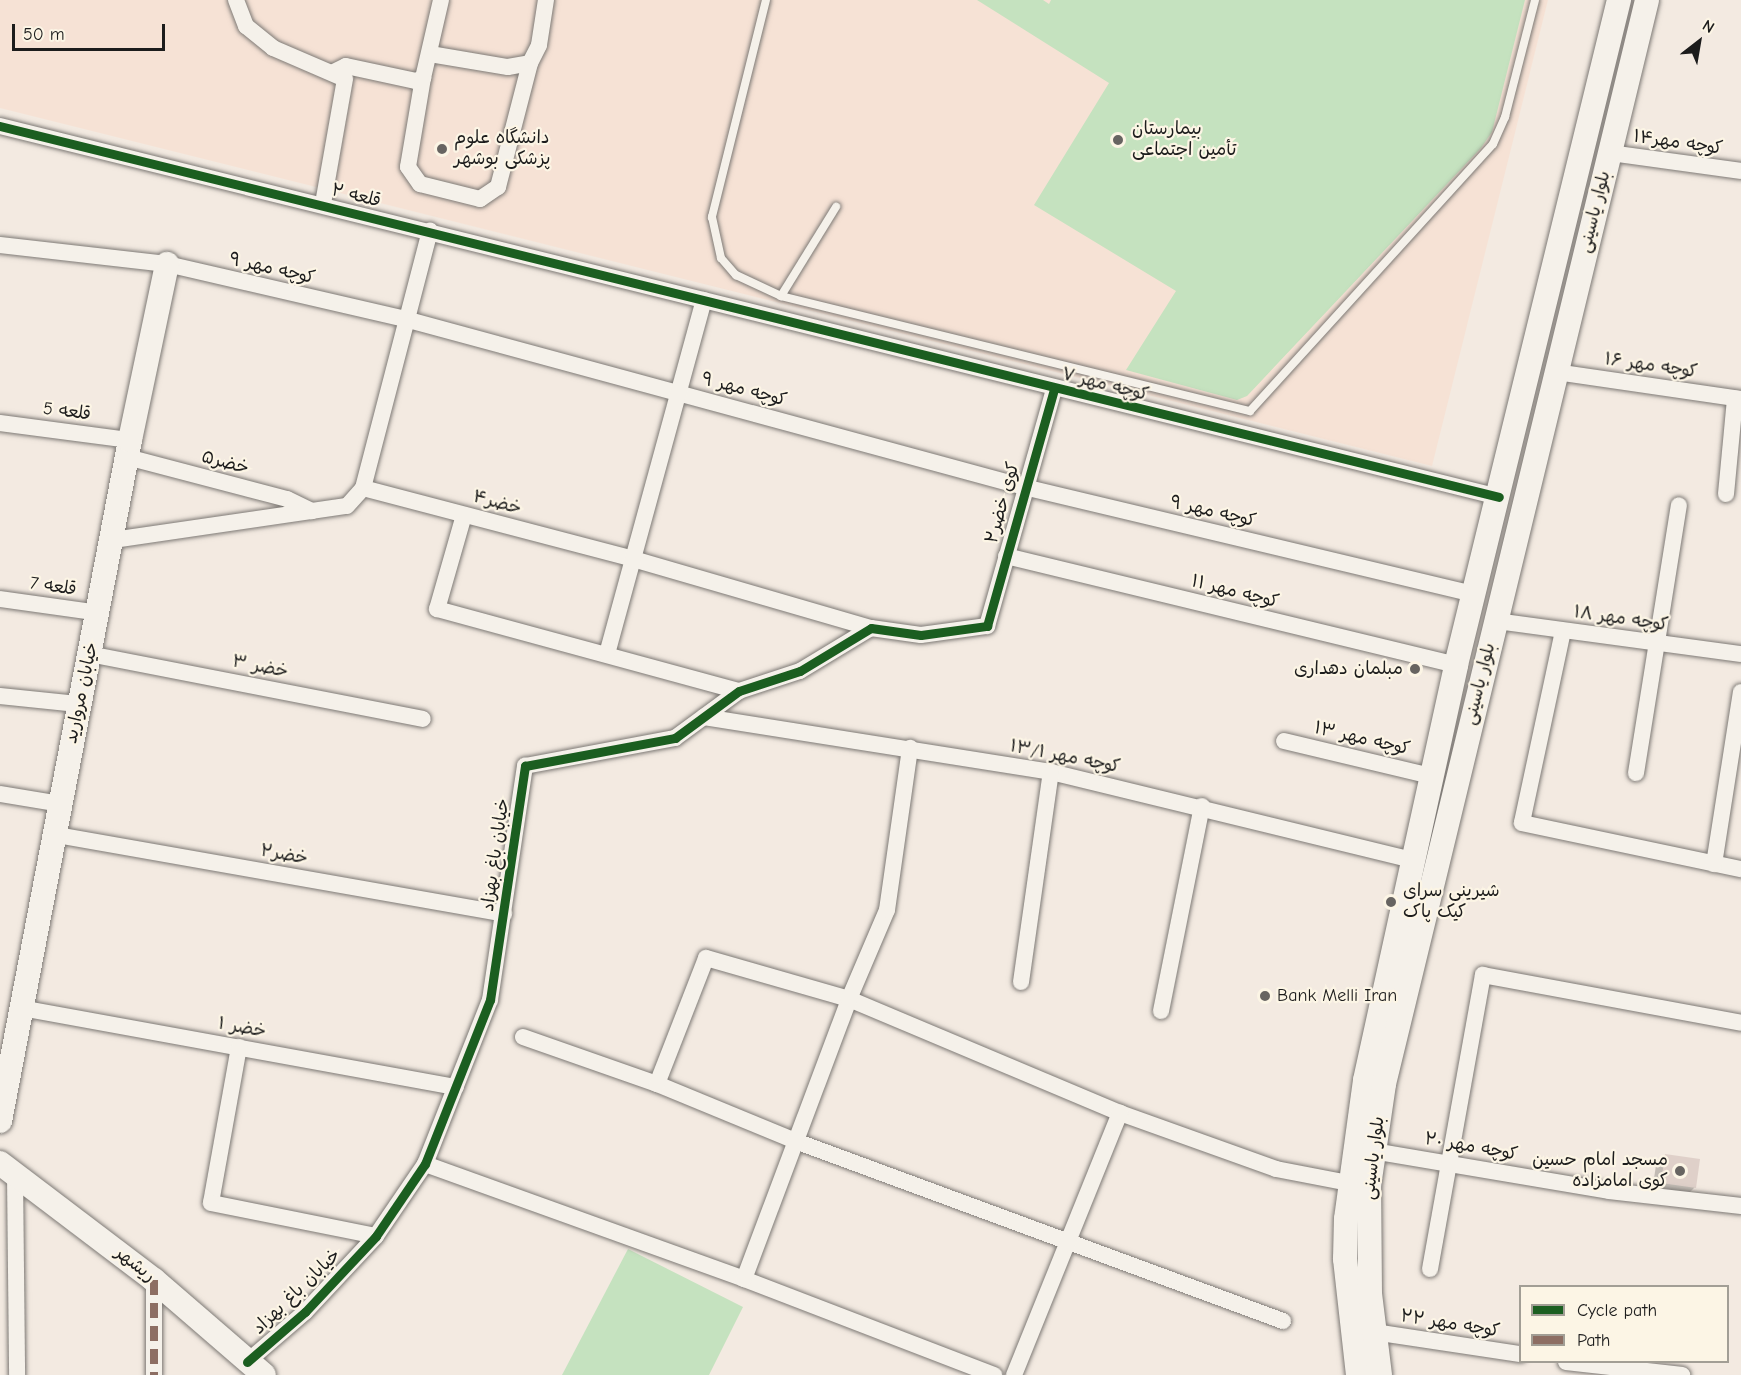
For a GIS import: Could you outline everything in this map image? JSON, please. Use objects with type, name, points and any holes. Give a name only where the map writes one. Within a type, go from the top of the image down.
[{"type":"main road","name":"بلوار یاسینی","points":[[1358,1375],[1346,1259],[1349,1184],[1365,1080],[1455,665],[1619,0]]},
{"type":"main road","name":"بلوار یاسینی","points":[[1380,1375],[1374,1332],[1368,1231],[1373,1151],[1384,1084],[1586,243],[1647,0]]},
{"type":"main road","points":[[1560,238],[1586,243]]},
{"type":"main road","name":"خیابان مروارید","points":[[0,1121],[57,835],[78,704],[100,613],[129,448],[167,264]]},
{"type":"main road","name":"ریشهر","points":[[7,1168],[154,1280],[256,1369]]},
{"type":"street","points":[[236,0],[246,26],[273,48],[334,72],[345,79],[323,204]]},
{"type":"street","points":[[441,0],[423,78],[408,167],[420,184],[480,199],[498,187],[530,63],[539,45],[546,0]]},
{"type":"street","points":[[430,54],[508,67],[530,63]]},
{"type":"street","points":[[334,72],[346,66],[416,81],[423,78]]},
{"type":"street","name":"قلعه ۲","points":[[0,126],[704,300]]},
{"type":"street","name":"کوچه مهر۱۴","points":[[1610,153],[1741,171]]},
{"type":"street","points":[[113,540],[347,506],[363,488],[405,319],[430,231]]},
{"type":"street","name":"کوچه مهر ۹","points":[[0,245],[167,264],[405,319],[1024,487],[1473,594]]},
{"type":"street","points":[[607,654],[704,300]]},
{"type":"street","name":"کوچه مهر ۷","points":[[704,300],[1054,390],[1498,497]]},
{"type":"street","name":"کوچه مهر ۱۶","points":[[1556,372],[1738,399]]},
{"type":"street","name":"کوی خضر۲","points":[[871,628],[921,635],[987,626],[1024,487],[1054,390]]},
{"type":"street","points":[[1726,494],[1738,399]]},
{"type":"street","name":"قلعه 5","points":[[0,423],[129,448]]},
{"type":"street","name":"خضر۵","points":[[129,448],[287,499],[312,511]]},
{"type":"street","name":"خضر۴","points":[[363,488],[633,559],[871,628]]},
{"type":"street","points":[[1636,773],[1679,505]]},
{"type":"street","points":[[464,515],[437,609],[739,691]]},
{"type":"street","name":"کوچه مهر ۱۱","points":[[1006,556],[1455,665]]},
{"type":"street","name":"قلعه 7","points":[[0,599],[100,613]]},
{"type":"street","name":"کوچه مهر ۱۸","points":[[1496,621],[1741,654]]},
{"type":"street","name":"خیابان باغ بهزاد","points":[[256,1369],[305,1312],[376,1236],[424,1164],[490,1000],[525,766],[675,738],[739,691],[800,671],[871,628]]},
{"type":"street","points":[[1563,631],[1522,823],[1741,869]]},
{"type":"street","name":"خضر ۳","points":[[89,654],[423,719]]},
{"type":"street","points":[[1714,864],[1741,692]]},
{"type":"street","points":[[0,696],[78,704]]},
{"type":"street","name":"کوچه مهر ۱۳/۱","points":[[704,717],[1051,772],[1202,806],[1413,860]]},
{"type":"street","name":"کوچه مهر ۱۳","points":[[1284,741],[1431,776]]},
{"type":"street","points":[[744,1278],[798,1142],[849,999],[887,910],[910,748]]},
{"type":"street","points":[[1021,982],[1051,772]]},
{"type":"street","points":[[0,795],[61,804]]},
{"type":"street","points":[[1161,1011],[1202,806]]},
{"type":"street","name":"خضر۲","points":[[57,835],[504,914]]},
{"type":"street","points":[[657,1084],[706,958],[849,999],[1120,1113],[1276,1169],[1349,1184]]},
{"type":"street","points":[[1430,1269],[1483,975],[1741,1023]]},
{"type":"street","name":"خضر ۱","points":[[21,1008],[456,1087]]},
{"type":"street","points":[[523,1037],[657,1084],[798,1142],[1069,1240],[1283,1321]]},
{"type":"street","points":[[239,1047],[211,1203],[376,1236]]},
{"type":"street","points":[[1014,1375],[1120,1113]]},
{"type":"street","name":"کوچه مهر ۲۰","points":[[1373,1151],[1609,1191],[1741,1206]]},
{"type":"street","points":[[424,1164],[744,1278],[994,1375]]},
{"type":"street","points":[[7,1168],[17,1375]]},
{"type":"street","points":[[154,1280],[154,1375]]},
{"type":"street","name":"کوچه مهر ۲۲","points":[[1374,1332],[1519,1354]]},
{"type":"street","points":[[1575,1363],[1682,1375]]},
{"type":"lane","points":[[766,0],[712,217],[721,258],[736,275],[781,296],[1250,411],[1493,144],[1505,117],[1535,0]]},
{"type":"lane","points":[[781,296],[836,207]]},
{"type":"shaded area","name":"بیمارستان تأمین اجتماعی","points":[[0,0],[1548,0],[1432,466],[0,108]]},
{"type":"green space","points":[[977,0],[1043,0],[1049,4],[1051,0],[1525,0],[1492,132],[1481,148],[1247,396],[1237,400],[1126,370],[1176,291],[1034,205],[1109,83]]},
{"type":"green space","points":[[628,1249],[743,1307],[709,1375],[562,1375]]},
{"type":"building","name":"مسجد امام حسین کوی امامزاده","points":[[1665,1154],[1700,1159],[1696,1188],[1661,1183]]},
{"type":"marked path","points":[[154,1280],[154,1375]]},
{"type":"cycle path","points":[[0,126],[1499,497]]},
{"type":"cycle path","points":[[247,1362],[305,1312],[376,1236],[425,1164],[490,1000],[525,766],[675,738],[739,691],[800,671],[871,628],[921,635],[987,626],[1054,390]]},
{"type":"place","name":"بیمارستان تأمین اجتماعی","points":[[1118,140]]},
{"type":"place","name":"دانشگاه علوم پزشکی بوشهر","points":[[442,149]]},
{"type":"place","name":"مبلمان دهداری","points":[[1415,669]]},
{"type":"place","name":"شیرینی سرای کیک پاک","points":[[1391,902]]},
{"type":"place","name":"Bank Melli Iran","points":[[1265,996]]},
{"type":"place","name":"مسجد امام حسین کوی امامزاده","points":[[1680,1171]]}]
